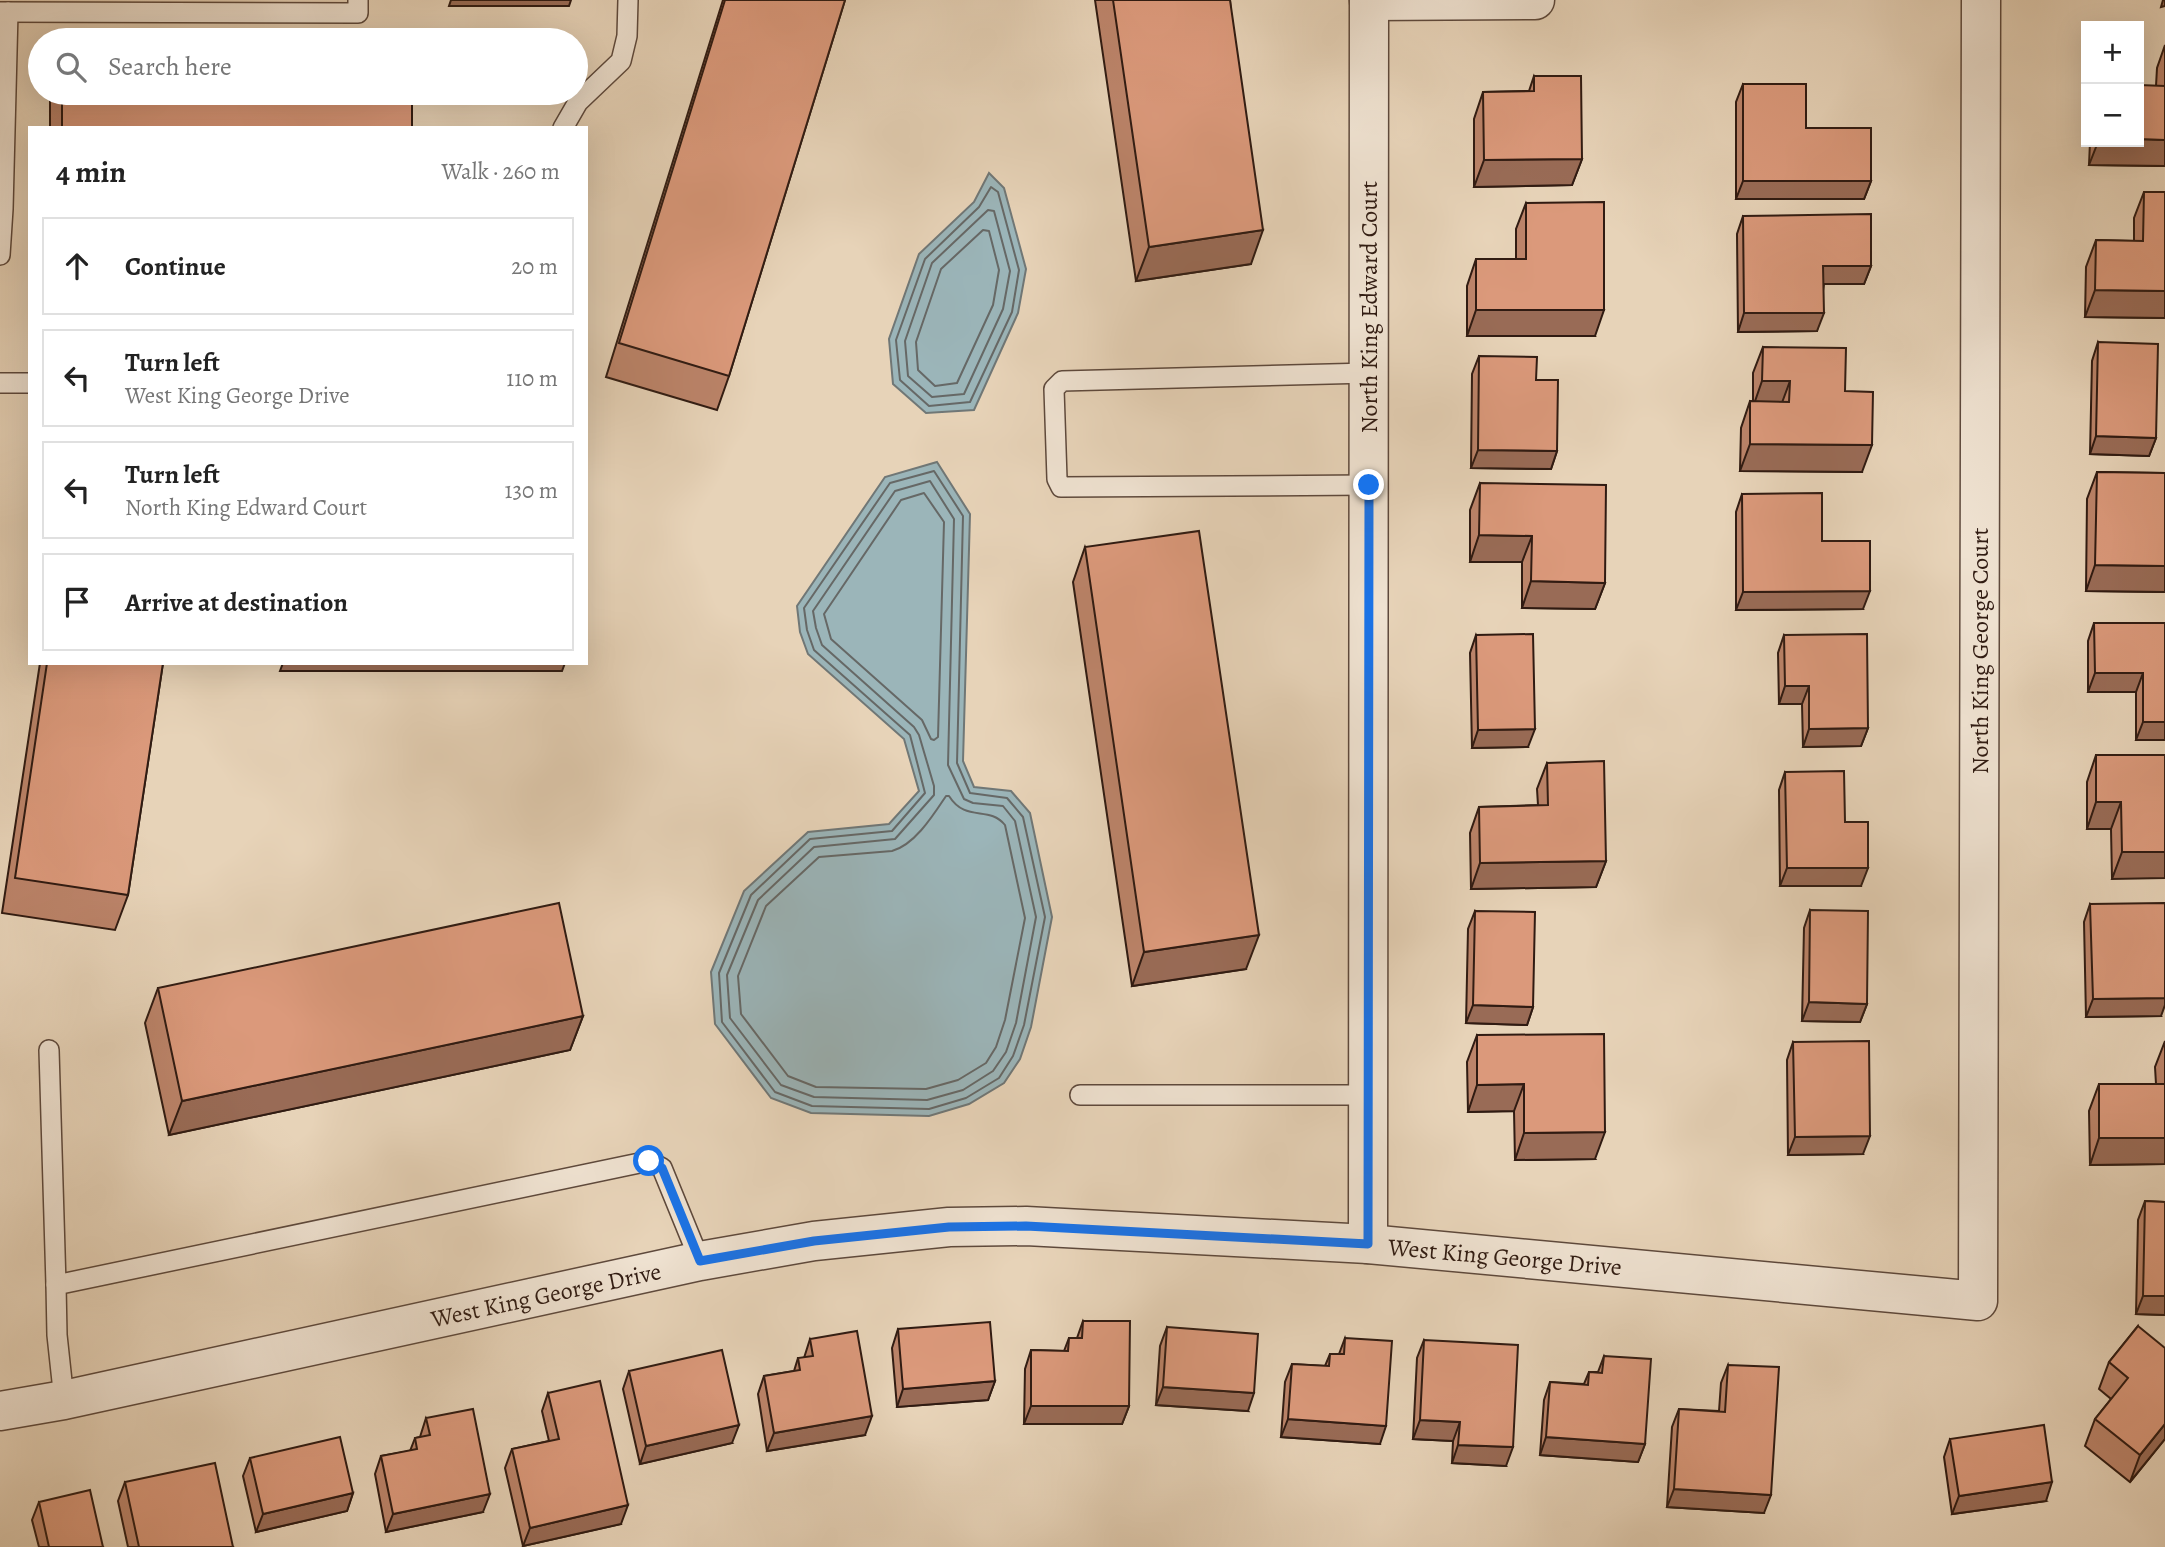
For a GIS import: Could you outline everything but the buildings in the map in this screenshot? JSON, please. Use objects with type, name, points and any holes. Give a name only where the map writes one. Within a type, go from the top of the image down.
[{"type":"street","points":[[1369,1],[1535,0]]},
{"type":"street","name":"North King George Court","points":[[1978,1301],[1981,0]]},
{"type":"street","name":"North King Edward Court","points":[[1368,1244],[1369,1]]},
{"type":"street","name":"West King George Drive","points":[[0,1411],[700,1261],[814,1241],[949,1227],[1026,1226],[1368,1244],[1978,1301]]},
{"type":"lane","points":[[0,255],[4,12],[358,13],[358,0]]},
{"type":"lane","points":[[588,92],[621,61],[627,36],[628,0]]},
{"type":"lane","points":[[564,126],[576,105]]},
{"type":"lane","points":[[1369,373],[1062,381],[1054,389],[1057,479],[1061,487],[1369,485]]},
{"type":"lane","points":[[0,383],[28,383]]},
{"type":"lane","points":[[48,1050],[57,1335],[64,1399]]},
{"type":"lane","points":[[1080,1095],[1368,1095]]},
{"type":"lane","points":[[56,1285],[649,1161],[662,1168],[700,1261]]},
{"type":"water","points":[[989,173],[1004,188],[1026,269],[1018,313],[974,410],[926,413],[893,384],[889,339],[919,254],[974,202]]},
{"type":"water","points":[[937,462],[970,514],[963,761],[974,787],[1011,791],[1030,813],[1052,917],[1031,1027],[1020,1059],[1004,1083],[969,1104],[929,1116],[811,1113],[771,1098],[715,1024],[711,972],[744,891],[808,832],[889,824],[919,791],[904,739],[808,654],[800,632],[797,606],[885,477]]},
{"type":"route","points":[[649,1161],[662,1168],[700,1261],[814,1241],[949,1227],[1026,1226],[1368,1244],[1369,485]]}]
